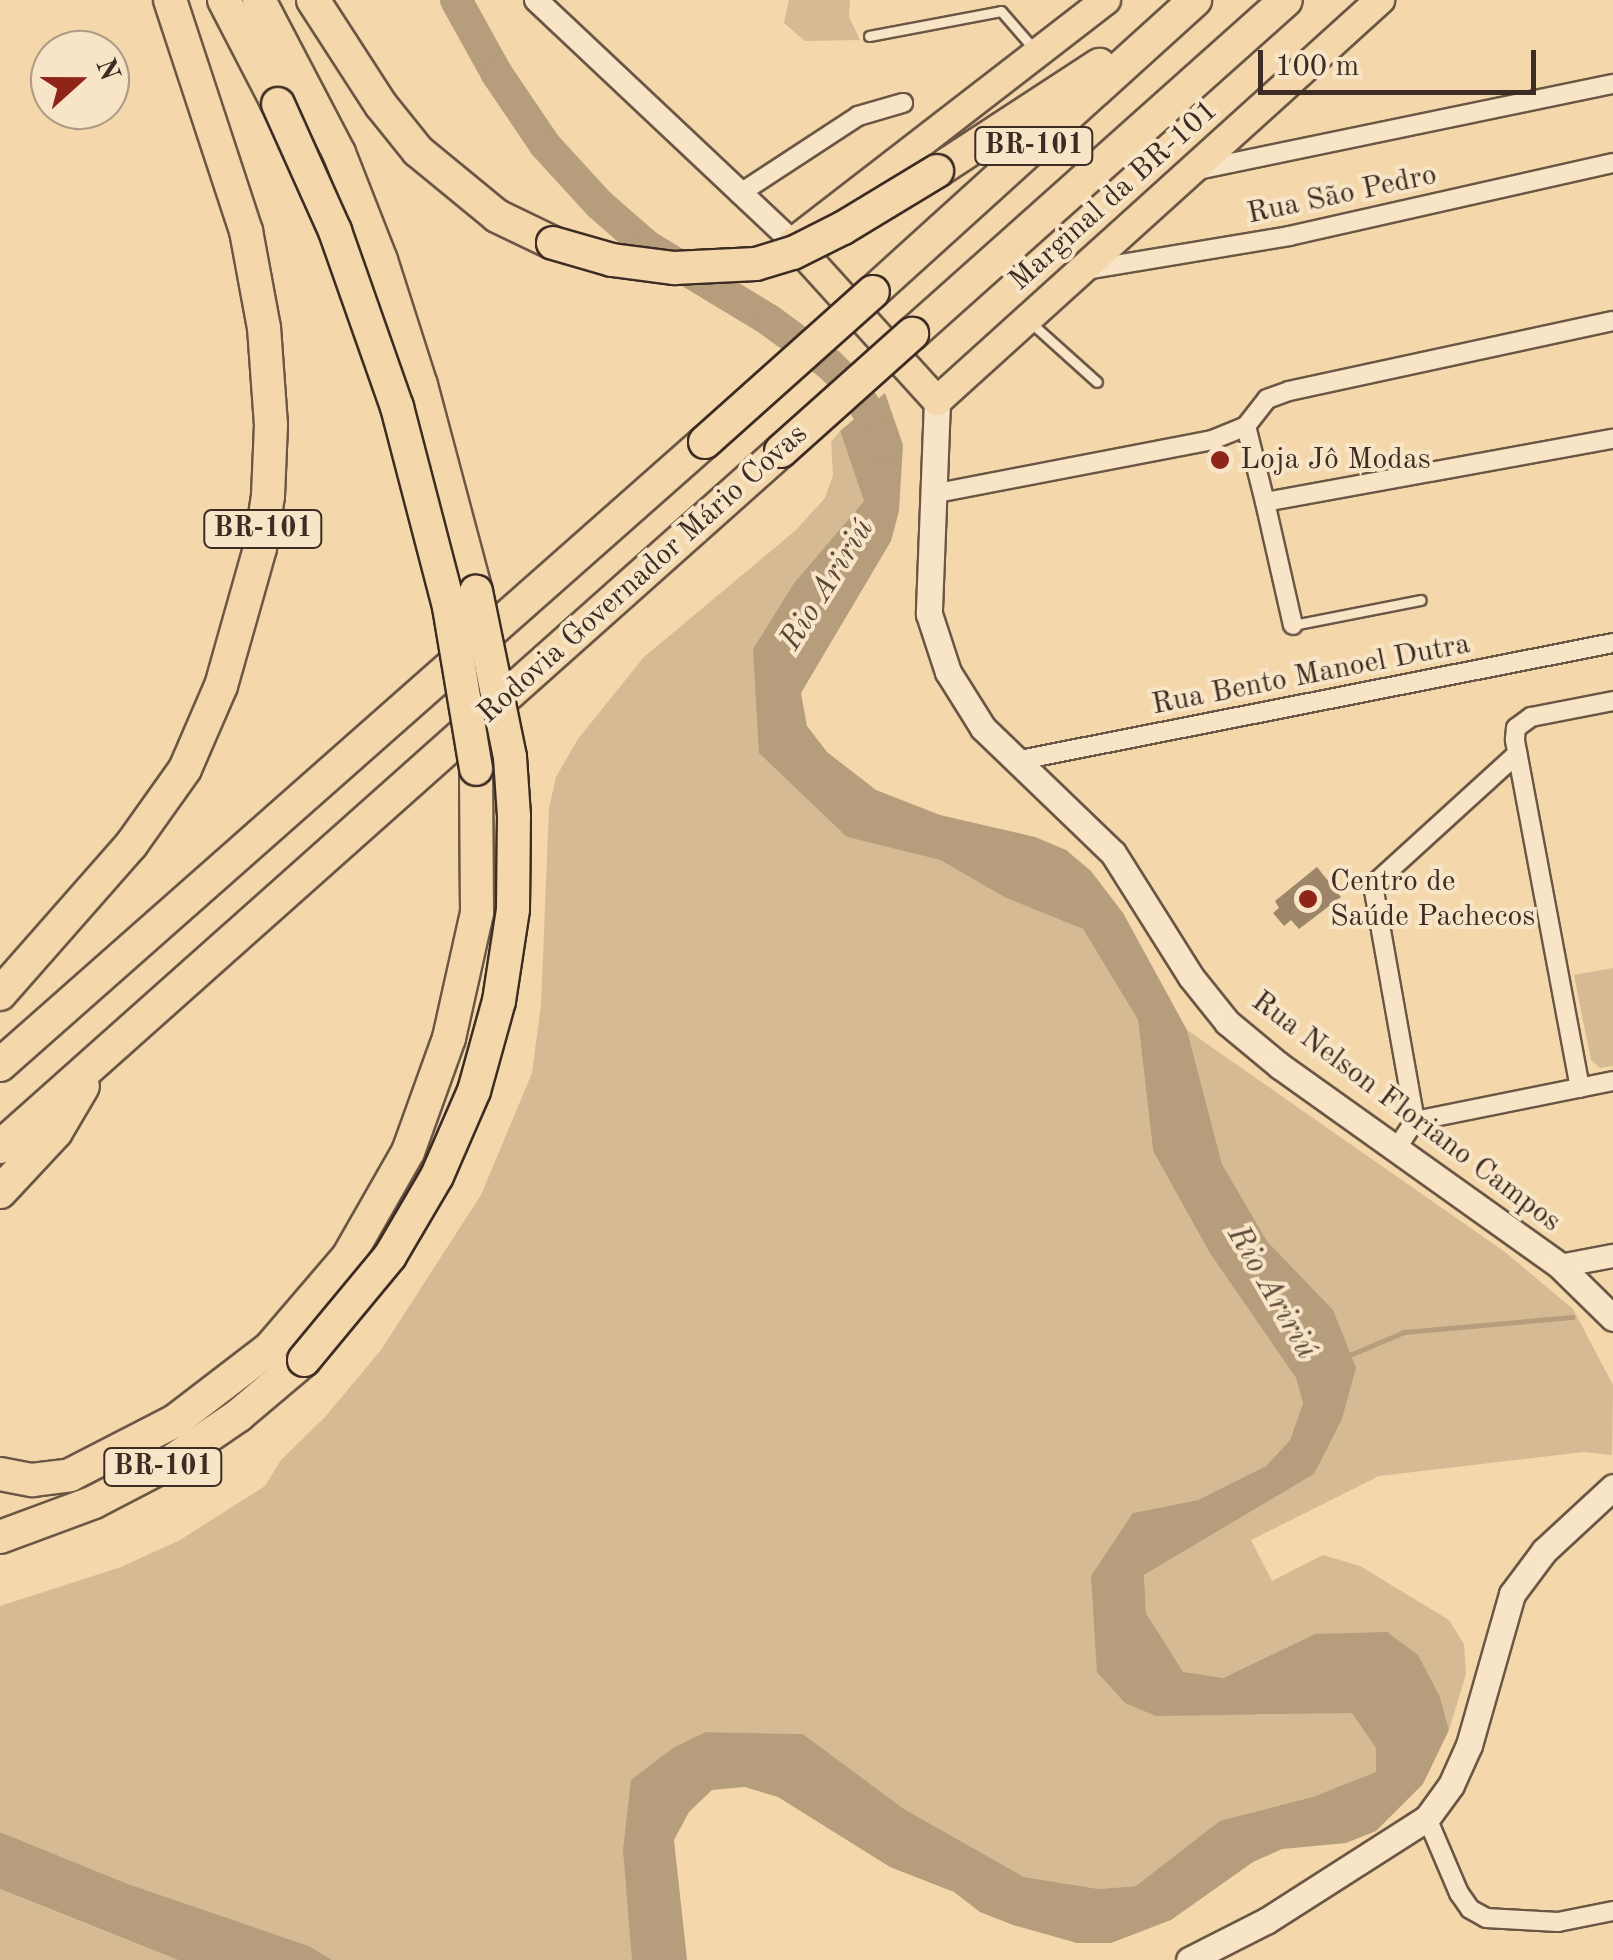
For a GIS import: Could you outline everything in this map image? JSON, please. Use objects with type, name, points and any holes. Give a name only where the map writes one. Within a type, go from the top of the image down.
[{"type":"highway","name":"BR-101","points":[[0,994],[131,845],[184,770],[222,686],[260,548],[268,496],[270,425],[264,328],[246,231],[170,0]]},
{"type":"highway","name":"BR-101","points":[[0,1536],[94,1502],[169,1463],[240,1416],[304,1360],[390,1256],[457,1134],[499,1001],[515,863],[510,757],[467,557],[393,296],[339,152],[294,99],[224,0]]},
{"type":"highway","name":"BR-101","points":[[0,1474],[32,1480],[70,1475],[140,1442],[208,1399],[298,1319],[370,1223],[418,1126],[450,1038],[477,913],[476,769],[458,661],[412,459],[260,0]]},
{"type":"highway","name":"BR-101","points":[[313,0],[381,106],[418,151],[496,216],[553,242],[612,260],[674,268],[756,264],[792,253],[843,228],[1189,6]]},
{"type":"highway","name":"Rodovia Governador Mário Covas","points":[[0,1147],[1286,0]]},
{"type":"highway","name":"Rodovia Governador Mário Covas","points":[[0,1065],[705,442],[1189,6]]},
{"type":"highway","name":"BR-101","points":[[0,1192],[56,1132],[98,1059]]},
{"type":"main road","points":[[937,401],[793,242],[1106,0]]},
{"type":"main road","name":"Marginal da BR-101","points":[[937,401],[1381,1]]},
{"type":"main road","name":"Rua Nelson Floriano Campos","points":[[937,401],[929,614],[938,649],[983,728],[1113,853],[1191,977],[1225,1020],[1280,1066],[1560,1266],[1613,1318]]},
{"type":"main road","points":[[1189,1960],[1220,1955],[1427,1818],[1451,1785],[1469,1745],[1512,1594],[1544,1551],[1613,1487]]},
{"type":"street","points":[[536,0],[793,242]]},
{"type":"street","points":[[1190,172],[1613,84]]},
{"type":"street","points":[[738,194],[858,116],[903,103]]},
{"type":"street","name":"Rua São Pedro","points":[[1081,271],[1271,240],[1613,164]]},
{"type":"street","points":[[932,494],[1212,440],[1246,426],[1267,399],[1289,390],[1613,322]]},
{"type":"street","points":[[1246,426],[1293,625]]},
{"type":"street","points":[[1265,502],[1613,439]]},
{"type":"street","name":"Rua Bento Manoel Dutra","points":[[1020,760],[1613,643]]},
{"type":"street","points":[[1580,1088],[1516,728],[1531,718],[1613,701]]},
{"type":"street","points":[[1396,1149],[1415,1120],[1374,885],[1518,754]]},
{"type":"street","points":[[1415,1120],[1613,1082]]},
{"type":"street","points":[[1560,1266],[1613,1256]]},
{"type":"street","points":[[1427,1818],[1458,1893],[1470,1909],[1486,1918],[1558,1922],[1613,1911]]},
{"type":"lane","points":[[868,36],[1001,11],[1039,55]]},
{"type":"lane","points":[[1027,319],[1097,382]]},
{"type":"lane","points":[[1293,625],[1422,600]]},
{"type":"shaded area","points":[[789,0],[850,0],[849,17],[860,40],[805,41],[784,23]]},
{"type":"shaded area","points":[[840,431],[864,501],[794,583],[753,649],[847,837],[940,860],[1006,898],[1083,929],[1138,1020],[1153,1151],[1211,1255],[1296,1378],[1303,1403],[1290,1440],[1266,1466],[1198,1500],[1133,1513],[1097,1672],[1257,1715],[1353,1712],[1376,1748],[1376,1773],[1179,1856],[1136,1886],[1099,1889],[1024,1877],[904,1809],[803,1734],[706,1732],[632,1960],[332,1960],[309,1946],[128,1884],[0,1832],[0,1606],[121,1567],[180,1540],[265,1486],[281,1460],[325,1417],[381,1350],[481,1195],[532,1073],[541,1004],[549,808],[556,777],[578,739],[644,657],[796,530],[825,498],[833,475],[831,442]]},
{"type":"shaded area","points":[[1613,968],[1613,1066],[1600,1068],[1591,1060],[1574,975]]},
{"type":"shaded area","points":[[1187,1030],[1505,1252],[1573,1309],[1613,1385],[1612,1455],[1584,1452],[1379,1476],[1251,1540],[1272,1581],[1323,1555],[1360,1566],[1449,1620],[1464,1644],[1466,1674],[1449,1730],[1440,1697],[1315,1634],[1223,1678],[1183,1673],[1146,1613],[1144,1575],[1314,1474],[1333,1310],[1267,1241],[1222,1164]]},
{"type":"shaded area","points":[[0,1889],[69,1917],[178,1960],[0,1960]]},
{"type":"water","points":[[885,393],[903,445],[899,511],[891,541],[801,693],[807,726],[827,752],[876,790],[940,815],[1035,837],[1066,850],[1091,871],[1123,913],[1187,1030],[1222,1164],[1267,1241],[1333,1310],[1356,1368],[1342,1419],[1314,1474],[1144,1575],[1146,1613],[1183,1672],[1223,1678],[1315,1634],[1387,1632],[1418,1655],[1440,1697],[1449,1730],[1423,1784],[1376,1831],[1346,1843],[1282,1849],[1253,1862],[1171,1920],[1111,1943],[1077,1943],[1013,1925],[980,1912],[954,1892],[890,1867],[778,1797],[745,1787],[712,1790],[689,1812],[674,1840],[687,1960],[632,1960],[623,1850],[631,1780],[673,1748],[706,1732],[803,1734],[904,1809],[1024,1877],[1099,1889],[1136,1886],[1220,1821],[1313,1797],[1376,1772],[1376,1748],[1352,1713],[1156,1716],[1125,1703],[1097,1672],[1091,1576],[1133,1513],[1198,1500],[1266,1466],[1290,1440],[1303,1403],[1296,1378],[1211,1255],[1153,1151],[1138,1020],[1083,929],[1006,898],[940,860],[847,837],[759,753],[753,649],[794,583],[864,501],[840,431]]},
{"type":"water","points":[[0,1832],[128,1884],[309,1946],[332,1960],[178,1960],[0,1889]]},
{"type":"building","name":"Centro de Saúde Pachecos","points":[[1317,867],[1341,897],[1299,929],[1291,920],[1284,926],[1273,913],[1279,908],[1275,901]]},
{"type":"waterway","name":"Rio Aririú","points":[[456,0],[497,74],[545,145],[599,204],[647,246],[769,320],[829,364],[852,386],[882,434],[884,446]]},
{"type":"waterway","points":[[1345,1357],[1404,1332],[1572,1317]]},
{"type":"place","name":"Loja Jô Modas","points":[[1220,460]]},
{"type":"place","name":"Centro de Saúde Pachecos","points":[[1308,899]]}]
